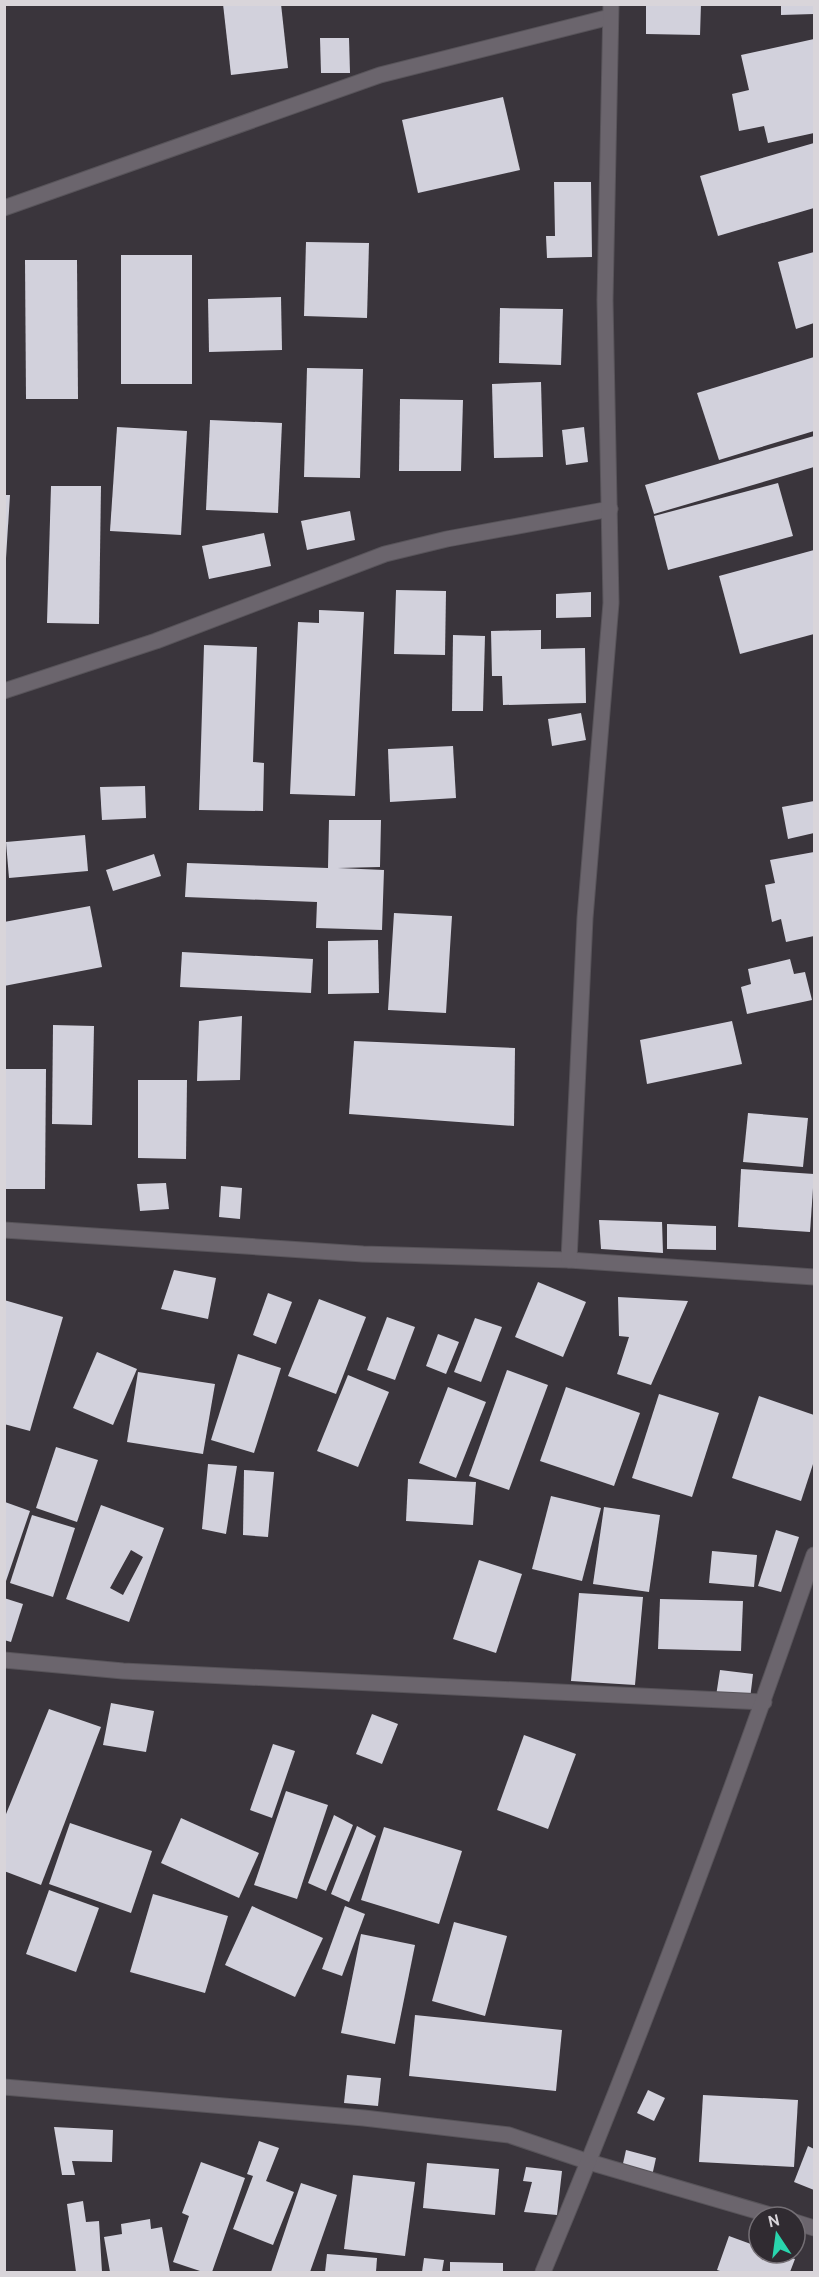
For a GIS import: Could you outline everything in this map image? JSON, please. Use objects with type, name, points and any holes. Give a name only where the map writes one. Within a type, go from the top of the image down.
[{"type":"street","points":[[4,208],[380,75],[611,11],[605,300],[611,603],[585,918],[569,1260]]},
{"type":"street","points":[[4,691],[156,641],[385,554],[447,539],[610,509]]},
{"type":"street","points":[[4,1230],[363,1254],[569,1260],[814,1276]]},
{"type":"street","points":[[543,2272],[589,2162],[764,1702],[814,1555]]},
{"type":"street","points":[[4,1660],[123,1671],[764,1702]]},
{"type":"street","points":[[4,2087],[364,2118],[509,2135],[589,2162],[747,2208]]},
{"type":"building","points":[[223,4],[281,4],[288,68],[231,75]]},
{"type":"building","points":[[646,4],[701,4],[700,35],[646,34]]},
{"type":"building","points":[[781,4],[814,4],[814,14],[781,15]]},
{"type":"building","points":[[320,38],[349,38],[350,73],[321,73]]},
{"type":"building","points":[[814,39],[814,133],[768,143],[764,126],[739,131],[732,94],[749,90],[741,55]]},
{"type":"building","points":[[503,97],[520,170],[418,193],[402,120]]},
{"type":"building","points":[[814,143],[814,208],[718,236],[700,176]]},
{"type":"building","points":[[554,182],[591,182],[592,257],[547,258],[546,236],[555,236]]},
{"type":"building","points":[[306,242],[369,243],[367,318],[304,316]]},
{"type":"building","points":[[814,252],[814,323],[796,329],[778,262]]},
{"type":"building","points":[[121,255],[192,255],[192,384],[121,384]]},
{"type":"building","points":[[25,260],[77,260],[78,399],[26,399]]},
{"type":"building","points":[[281,297],[282,350],[209,352],[208,299]]},
{"type":"building","points":[[500,308],[563,309],[561,365],[499,363]]},
{"type":"building","points":[[814,357],[814,431],[719,460],[697,393]]},
{"type":"building","points":[[307,368],[363,369],[360,478],[304,477]]},
{"type":"building","points":[[541,382],[543,457],[494,458],[492,384]]},
{"type":"building","points":[[400,399],[463,400],[461,471],[399,471]]},
{"type":"building","points":[[210,420],[282,423],[278,513],[206,510]]},
{"type":"building","points":[[117,427],[187,431],[181,535],[110,531]]},
{"type":"building","points":[[584,427],[588,462],[566,465],[562,430]]},
{"type":"building","points":[[814,436],[814,467],[654,514],[645,485]]},
{"type":"building","points":[[778,483],[793,536],[668,570],[654,516]]},
{"type":"building","points":[[51,486],[101,486],[99,624],[47,623]]},
{"type":"building","points":[[4,495],[10,495],[6,558],[4,558]]},
{"type":"building","points":[[350,511],[355,540],[307,550],[301,521]]},
{"type":"building","points":[[264,533],[271,566],[209,579],[202,546]]},
{"type":"building","points":[[814,550],[814,634],[740,654],[719,576]]},
{"type":"building","points":[[396,590],[446,591],[445,655],[394,654]]},
{"type":"building","points":[[591,592],[591,617],[556,618],[556,594]]},
{"type":"building","points":[[319,610],[364,612],[355,796],[290,794],[298,622],[319,623]]},
{"type":"building","points":[[541,630],[541,649],[585,648],[586,703],[503,705],[502,676],[492,676],[491,631]]},
{"type":"building","points":[[453,635],[485,636],[483,711],[452,711]]},
{"type":"building","points":[[204,645],[257,647],[253,762],[264,763],[263,811],[199,810]]},
{"type":"building","points":[[581,713],[586,740],[552,746],[548,719]]},
{"type":"building","points":[[453,746],[456,798],[390,802],[388,749]]},
{"type":"building","points":[[145,786],[146,818],[102,820],[100,787]]},
{"type":"building","points":[[814,801],[814,833],[788,839],[782,807]]},
{"type":"building","points":[[329,820],[381,820],[380,867],[338,868],[384,870],[382,930],[316,928],[317,902],[185,897],[187,863],[328,868]]},
{"type":"building","points":[[85,835],[88,871],[9,878],[6,842]]},
{"type":"building","points":[[814,852],[814,936],[786,942],[781,919],[772,922],[765,885],[775,883],[770,860]]},
{"type":"building","points":[[154,854],[161,876],[113,891],[106,870]]},
{"type":"building","points":[[90,906],[102,967],[4,986],[4,922]]},
{"type":"building","points":[[394,913],[452,916],[446,1013],[388,1010]]},
{"type":"building","points":[[378,940],[379,993],[328,994],[328,941]]},
{"type":"building","points":[[182,952],[313,959],[311,993],[180,987]]},
{"type":"building","points":[[790,959],[794,974],[805,972],[812,1000],[747,1014],[741,987],[751,984],[748,969]]},
{"type":"building","points":[[242,1016],[240,1080],[197,1081],[199,1021]]},
{"type":"building","points":[[732,1021],[742,1064],[647,1084],[640,1040]]},
{"type":"building","points":[[53,1025],[94,1026],[92,1125],[52,1124]]},
{"type":"building","points":[[354,1041],[515,1048],[514,1126],[349,1114]]},
{"type":"building","points":[[5,1069],[46,1069],[45,1189],[4,1189]]},
{"type":"building","points":[[138,1080],[187,1080],[186,1159],[138,1158]]},
{"type":"building","points":[[748,1113],[808,1118],[803,1167],[743,1162]]},
{"type":"building","points":[[741,1169],[814,1174],[810,1232],[738,1227]]},
{"type":"building","points":[[166,1183],[169,1209],[140,1211],[137,1184]]},
{"type":"building","points":[[221,1186],[242,1188],[240,1219],[219,1217]]},
{"type":"building","points":[[599,1220],[662,1222],[663,1253],[601,1249]]},
{"type":"building","points":[[667,1224],[716,1226],[716,1250],[667,1249]]},
{"type":"building","points":[[174,1270],[216,1278],[208,1319],[161,1309]]},
{"type":"building","points":[[538,1282],[586,1302],[563,1357],[515,1337]]},
{"type":"building","points":[[268,1293],[292,1302],[276,1344],[253,1335]]},
{"type":"building","points":[[618,1297],[688,1301],[651,1385],[617,1374],[629,1337],[619,1336]]},
{"type":"building","points":[[319,1299],[366,1317],[336,1394],[288,1376]]},
{"type":"building","points":[[4,1300],[63,1317],[30,1431],[4,1424]]},
{"type":"building","points":[[387,1317],[415,1327],[395,1380],[367,1370]]},
{"type":"building","points":[[475,1318],[502,1327],[481,1382],[454,1372]]},
{"type":"building","points":[[438,1334],[459,1342],[446,1374],[426,1366]]},
{"type":"building","points":[[97,1352],[137,1369],[113,1425],[73,1408]]},
{"type":"building","points":[[238,1354],[281,1368],[254,1453],[211,1440]]},
{"type":"building","points":[[507,1370],[548,1385],[509,1490],[469,1476]]},
{"type":"building","points":[[138,1372],[215,1384],[203,1454],[127,1442]]},
{"type":"building","points":[[348,1375],[389,1392],[358,1467],[317,1451]]},
{"type":"building","points":[[448,1387],[486,1402],[456,1478],[419,1463]]},
{"type":"building","points":[[566,1387],[640,1413],[614,1486],[540,1461]]},
{"type":"building","points":[[659,1394],[719,1413],[692,1497],[632,1478]]},
{"type":"building","points":[[759,1396],[814,1415],[814,1461],[801,1501],[732,1478]]},
{"type":"building","points":[[56,1447],[98,1460],[77,1522],[36,1508]]},
{"type":"building","points":[[208,1464],[237,1466],[226,1534],[202,1529]]},
{"type":"building","points":[[244,1470],[274,1472],[268,1537],[243,1535]]},
{"type":"building","points":[[408,1479],[476,1482],[473,1525],[406,1521]]},
{"type":"building","points":[[551,1496],[601,1508],[582,1581],[532,1569]]},
{"type":"building","points":[[5,1502],[30,1511],[5,1584]]},
{"type":"building","points":[[101,1505],[164,1528],[129,1622],[66,1599]],"holes":[[[131,1550],[143,1557],[123,1595],[110,1588]]]},
{"type":"building","points":[[604,1507],[660,1515],[649,1592],[593,1584]]},
{"type":"building","points":[[32,1515],[75,1528],[53,1597],[10,1583]]},
{"type":"building","points":[[776,1530],[799,1537],[781,1592],[758,1586]]},
{"type":"building","points":[[712,1551],[757,1555],[754,1587],[709,1583]]},
{"type":"building","points":[[479,1560],[522,1574],[496,1653],[453,1639]]},
{"type":"building","points":[[579,1593],[643,1597],[635,1685],[571,1681]]},
{"type":"building","points":[[4,1598],[23,1604],[11,1642],[4,1640]]},
{"type":"building","points":[[660,1599],[743,1601],[741,1651],[658,1649]]},
{"type":"building","points":[[720,1670],[753,1674],[750,1699],[716,1696]]},
{"type":"building","points":[[111,1703],[154,1711],[146,1752],[103,1745]]},
{"type":"building","points":[[49,1709],[101,1727],[41,1885],[4,1871],[4,1819]]},
{"type":"building","points":[[372,1714],[398,1724],[382,1764],[356,1754]]},
{"type":"building","points":[[524,1735],[576,1754],[548,1829],[497,1810]]},
{"type":"building","points":[[273,1744],[295,1751],[272,1818],[250,1810]]},
{"type":"building","points":[[286,1791],[328,1805],[297,1899],[254,1885]]},
{"type":"building","points":[[334,1815],[353,1825],[326,1891],[308,1883]]},
{"type":"building","points":[[181,1818],[259,1853],[239,1898],[161,1863]]},
{"type":"building","points":[[70,1823],[152,1851],[131,1913],[49,1884]]},
{"type":"building","points":[[357,1826],[376,1836],[349,1902],[331,1894]]},
{"type":"building","points":[[384,1827],[462,1851],[439,1924],[361,1900]]},
{"type":"building","points":[[49,1890],[99,1908],[76,1972],[26,1954]]},
{"type":"building","points":[[153,1894],[228,1916],[205,1993],[130,1972]]},
{"type":"building","points":[[252,1906],[323,1938],[295,1997],[225,1965]]},
{"type":"building","points":[[345,1906],[365,1914],[342,1976],[322,1969]]},
{"type":"building","points":[[454,1922],[507,1936],[485,2016],[432,2001]]},
{"type":"building","points":[[361,1934],[415,1945],[395,2044],[341,2033]]},
{"type":"building","points":[[415,2015],[562,2030],[556,2091],[409,2076]]},
{"type":"building","points":[[347,2075],[381,2078],[378,2106],[344,2103]]},
{"type":"building","points":[[648,2090],[665,2098],[654,2121],[637,2113]]},
{"type":"building","points":[[703,2095],[798,2100],[794,2167],[699,2162]]},
{"type":"building","points":[[54,2127],[113,2130],[112,2162],[72,2161],[75,2175],[62,2175]]},
{"type":"building","points":[[259,2141],[279,2148],[266,2181],[294,2192],[273,2245],[233,2229],[253,2176],[247,2174]]},
{"type":"building","points":[[808,2146],[814,2149],[814,2190],[794,2182]]},
{"type":"building","points":[[626,2150],[656,2158],[652,2176],[622,2168]]},
{"type":"building","points":[[201,2162],[245,2178],[212,2272],[203,2272],[173,2262],[189,2216],[182,2213]]},
{"type":"building","points":[[427,2163],[499,2169],[495,2215],[423,2208]]},
{"type":"building","points":[[526,2167],[562,2171],[557,2215],[524,2212],[532,2182],[523,2181]]},
{"type":"building","points":[[353,2175],[415,2182],[405,2256],[344,2249]]},
{"type":"building","points":[[301,2183],[337,2195],[310,2272],[271,2272]]},
{"type":"building","points":[[83,2201],[86,2222],[99,2221],[102,2272],[76,2272],[67,2204]]},
{"type":"building","points":[[150,2219],[151,2229],[162,2227],[170,2272],[110,2272],[104,2237],[122,2234],[121,2224]]},
{"type":"building","points":[[729,2236],[747,2243],[747,2265],[793,2265],[790,2272],[723,2272],[717,2270]]},
{"type":"building","points":[[327,2254],[377,2258],[376,2272],[325,2272]]},
{"type":"building","points":[[424,2258],[444,2260],[442,2272],[422,2272]]},
{"type":"building","points":[[450,2262],[503,2263],[503,2272],[450,2272]]}]
